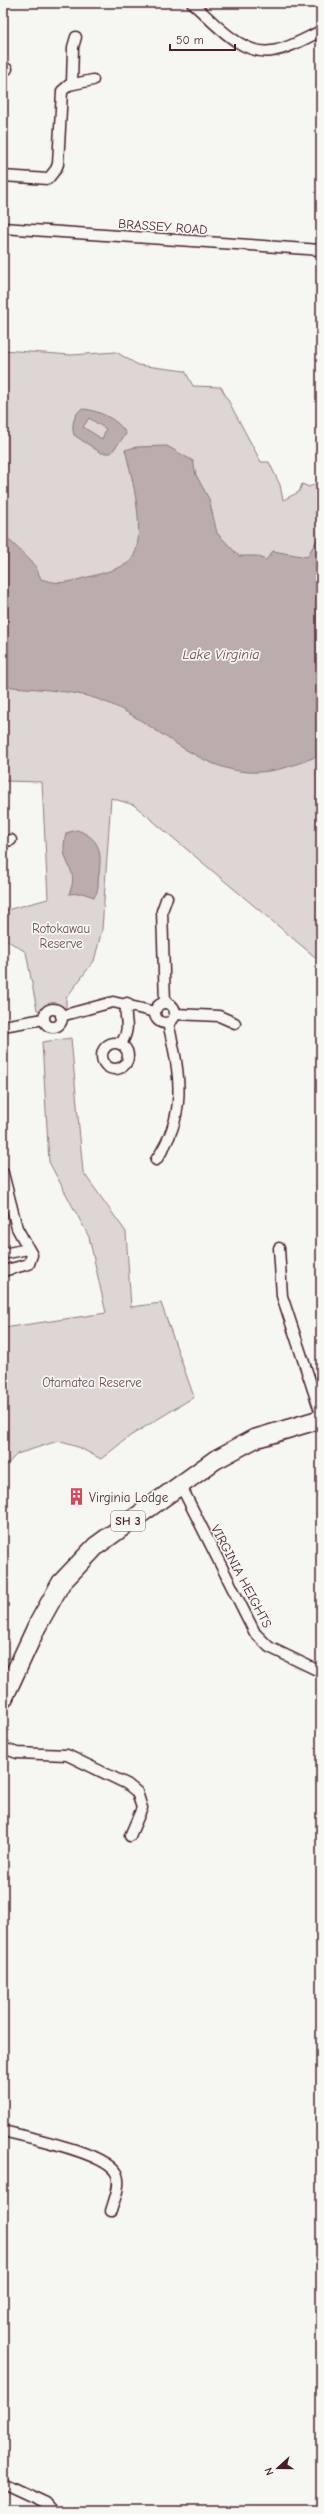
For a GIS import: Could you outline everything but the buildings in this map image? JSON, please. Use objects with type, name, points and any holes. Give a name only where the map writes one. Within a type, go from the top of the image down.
[{"type":"highway","name":"SH 3","points":[[3,1699],[37,1626],[61,1583],[96,1546],[215,1460],[254,1439],[321,1419]]},
{"type":"street","points":[[195,4],[241,44],[256,50],[272,51],[321,31]]},
{"type":"street","points":[[72,84],[73,47],[76,36]]},
{"type":"street","points":[[3,176],[48,179],[56,169],[62,91],[72,84],[93,80]]},
{"type":"street","name":"BRASSEY ROAD","points":[[3,228],[321,250]]},
{"type":"street","points":[[165,1003],[162,911],[167,897]]},
{"type":"street","points":[[3,1026],[44,1019],[47,1025],[56,1026],[61,1022],[61,1016],[106,1002],[126,1003],[155,1012]]},
{"type":"street","points":[[121,1044],[128,1026],[125,1009],[126,1003]]},
{"type":"street","points":[[165,1003],[173,1006],[175,1014],[174,1019],[168,1023],[158,1020],[155,1012],[158,1006],[165,1003]]},
{"type":"street","points":[[175,1014],[219,1016],[236,1023]]},
{"type":"street","points":[[156,1160],[170,1139],[180,1097],[174,1050],[168,1023]]},
{"type":"street","points":[[3,1173],[16,1228],[23,1250],[14,1269]]},
{"type":"street","points":[[279,1248],[282,1296],[321,1414]]},
{"type":"street","points":[[3,1254],[23,1250],[32,1255],[29,1264],[3,1271]]},
{"type":"street","name":"VIRGINIA HEIGHTS","points":[[180,1484],[255,1632],[269,1647],[321,1672]]},
{"type":"street","points":[[3,1748],[17,1753],[67,1755],[127,1784],[137,1792],[142,1808],[130,1836]]},
{"type":"street","points":[[3,2131],[85,2154],[108,2163],[116,2172],[118,2181],[111,2210]]},
{"type":"street","points":[[3,2483],[46,2503],[52,2511]]},
{"type":"green space","name":"Rotokawau Reserve","points":[[3,350],[71,355],[116,352],[138,365],[185,371],[193,386],[221,387],[261,462],[269,462],[280,485],[283,500],[299,492],[302,484],[309,487],[321,481],[321,962],[134,805],[111,798],[102,930],[94,961],[66,998],[66,1013],[37,1010],[26,952],[3,938],[3,911],[48,899],[42,782],[3,781]]},
{"type":"green space","name":"Otamatea Reserve","points":[[71,1038],[83,1172],[126,1232],[131,1307],[161,1303],[194,1397],[130,1436],[101,1459],[78,1447],[58,1441],[17,1454],[3,1469],[3,1328],[106,1313],[89,1237],[49,1162],[42,1042]]},
{"type":"water","points":[[81,409],[100,413],[119,424],[123,429],[126,434],[111,453],[101,453],[74,435],[73,424]],"holes":[[[89,418],[106,429],[102,439],[83,427]]]},
{"type":"water","name":"Lake Virginia","points":[[167,446],[193,461],[196,475],[209,499],[217,533],[239,556],[257,556],[266,560],[273,551],[307,557],[321,533],[321,755],[288,767],[269,771],[246,772],[225,768],[204,760],[128,713],[95,698],[56,691],[3,686],[3,534],[35,565],[41,579],[55,582],[72,581],[119,568],[131,560],[136,551],[138,538],[137,507],[125,450],[136,447]]},
{"type":"water","points":[[77,830],[91,837],[98,847],[100,866],[98,889],[94,897],[82,893],[69,894],[73,880],[64,849],[66,833]]},
{"type":"place","name":"Virginia Lodge","points":[[76,1497]]}]
